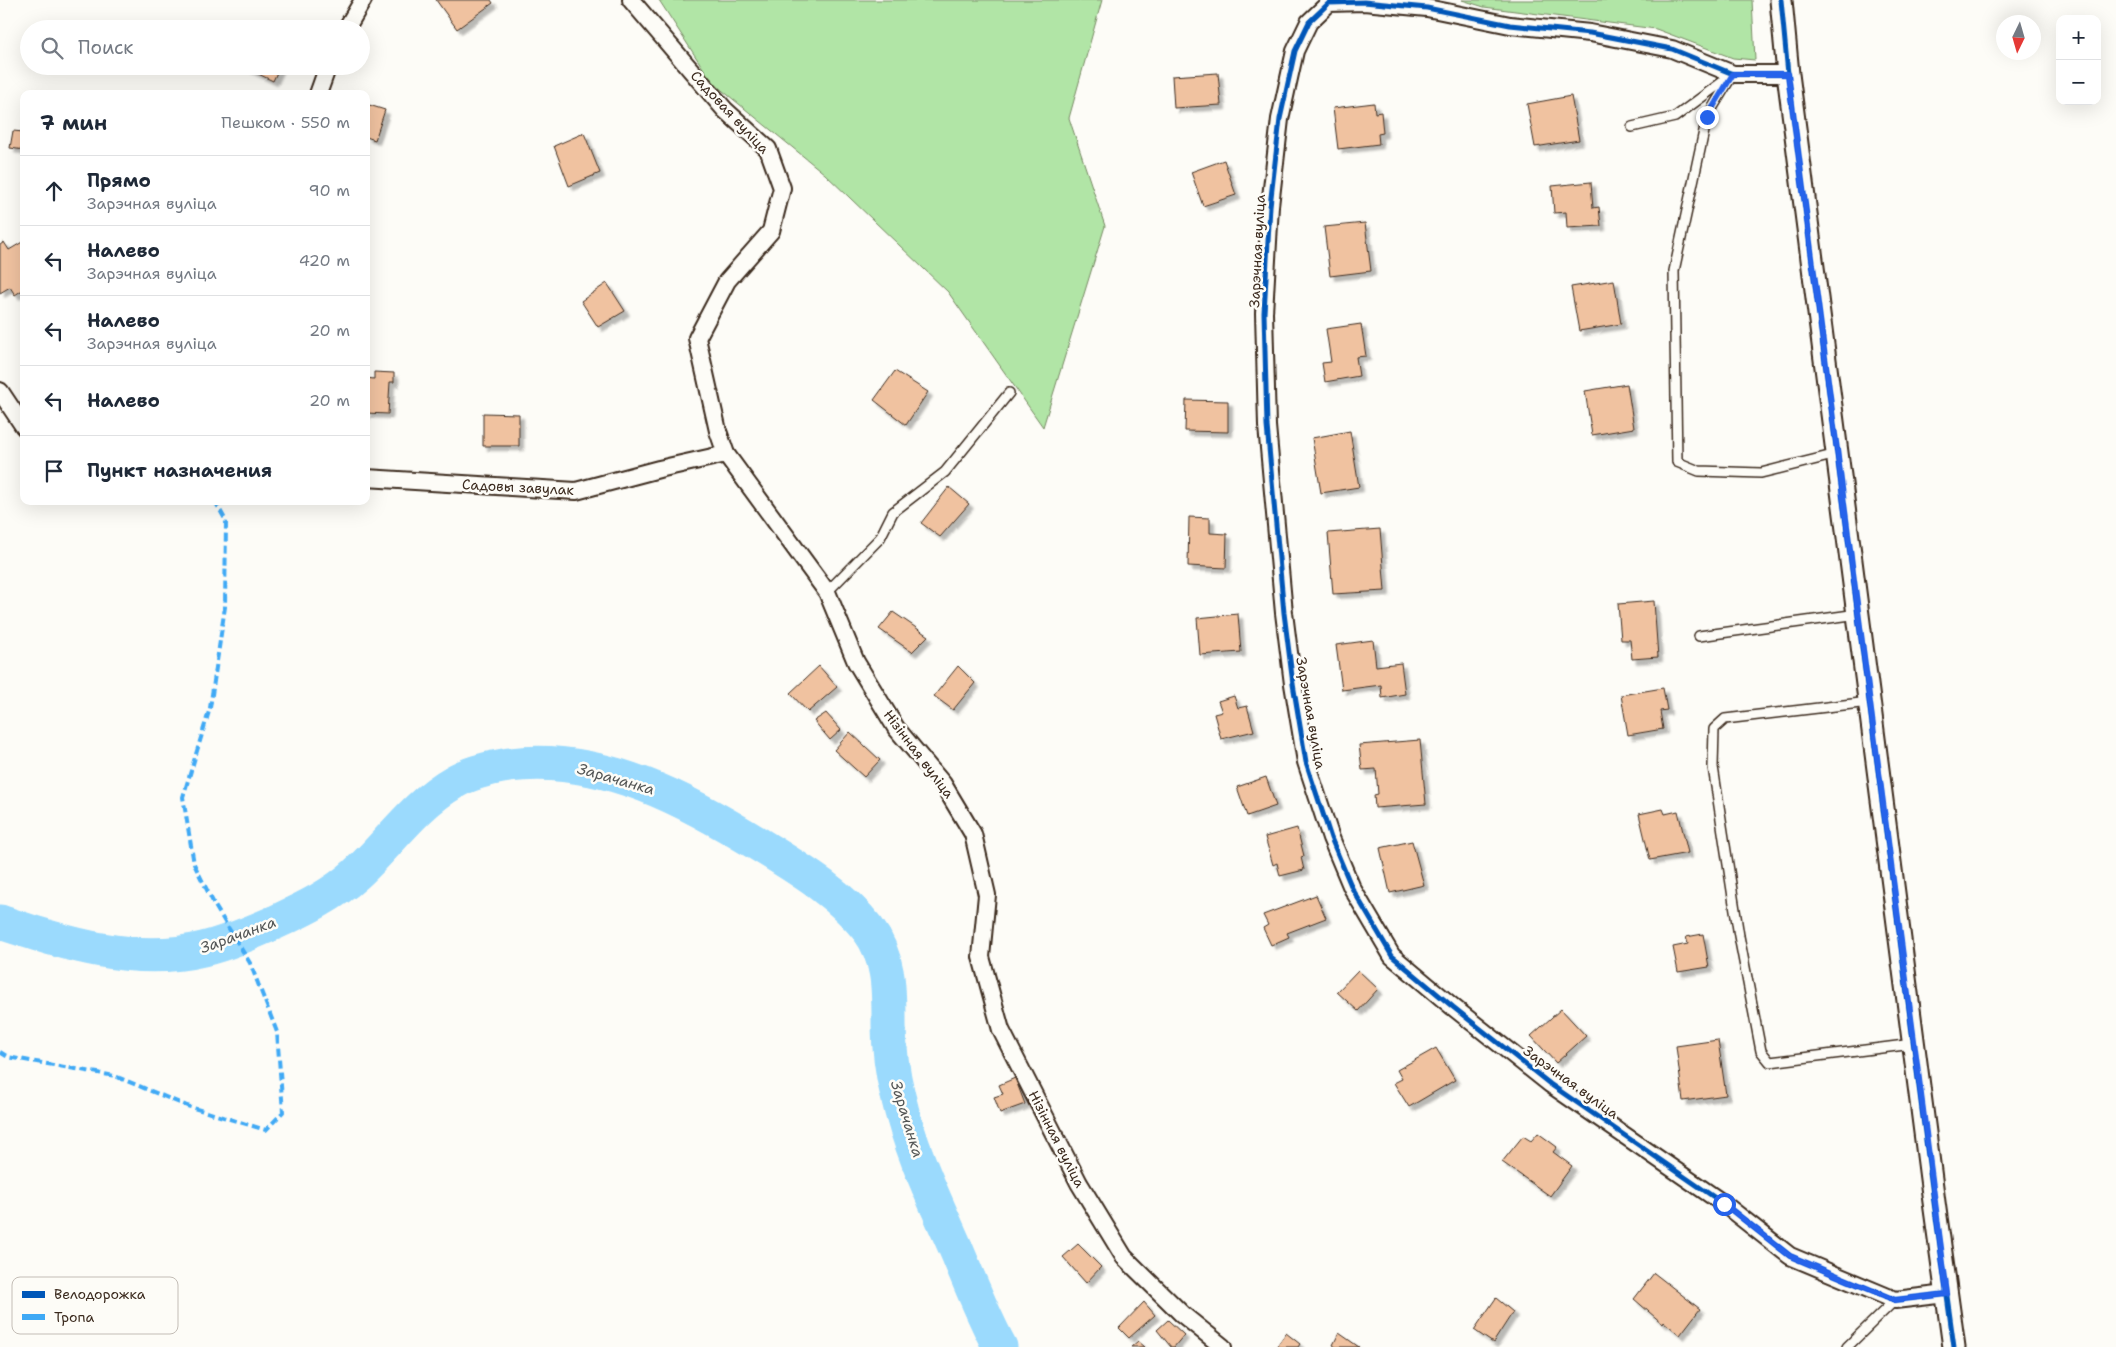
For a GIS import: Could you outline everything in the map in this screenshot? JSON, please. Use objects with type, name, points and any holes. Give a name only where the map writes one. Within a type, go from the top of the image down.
[{"type":"street","points":[[351,20],[363,0]]},
{"type":"street","name":"Садовая вуліца","points":[[631,0],[725,110],[768,149],[782,188],[770,231],[727,281],[697,338],[718,431],[726,454]]},
{"type":"street","points":[[1781,0],[1788,74],[1954,1347]]},
{"type":"street","name":"Зарэчная вуліца","points":[[1788,74],[1733,74],[1672,49],[1590,33],[1510,25],[1425,4],[1329,1],[1309,22],[1295,51],[1280,119],[1270,206],[1264,313],[1267,426],[1293,684],[1306,762],[1331,838],[1352,888],[1392,956],[1550,1084],[1724,1204],[1790,1256],[1895,1300],[1947,1294]]},
{"type":"street","points":[[319,90],[325,75]]},
{"type":"street","points":[[0,391],[20,421]]},
{"type":"street","name":"Садовы завулак","points":[[370,478],[576,491],[726,454]]},
{"type":"street","name":"Нізінная вуліца","points":[[726,454],[827,592],[856,662],[896,728],[943,784],[973,834],[987,895],[982,957],[1001,1030],[1079,1183],[1124,1257],[1182,1314],[1222,1347]]},
{"type":"lane","points":[[1632,127],[1675,117],[1733,74]]},
{"type":"lane","points":[[1733,74],[1707,117],[1674,271],[1677,462],[1699,472],[1761,473],[1837,454]]},
{"type":"lane","points":[[827,592],[880,538],[893,512],[945,472],[1009,393]]},
{"type":"lane","points":[[1699,636],[1858,614]]},
{"type":"lane","points":[[1869,702],[1725,719],[1714,730],[1713,767],[1739,936],[1761,1051],[1770,1062],[1913,1044]]},
{"type":"lane","points":[[1847,1347],[1895,1300]]},
{"type":"green space","points":[[659,0],[1102,0],[1069,118],[1105,226],[1043,427],[948,292],[825,174],[712,82]]},
{"type":"green space","points":[[1462,0],[1752,0],[1755,60],[1733,58],[1656,29],[1484,7]]},
{"type":"building","points":[[436,0],[491,0],[493,3],[457,29]]},
{"type":"building","points":[[1218,73],[1221,105],[1174,108],[1172,76]]},
{"type":"building","points":[[261,75],[276,75],[273,81]]},
{"type":"building","points":[[1571,96],[1579,140],[1535,147],[1527,104]]},
{"type":"building","points":[[1374,103],[1375,113],[1381,112],[1383,133],[1378,134],[1379,144],[1338,149],[1333,108]]},
{"type":"building","points":[[370,105],[385,110],[375,140],[370,138]]},
{"type":"building","points":[[13,131],[20,132],[20,149],[10,148]]},
{"type":"building","points":[[584,133],[600,173],[569,186],[554,146]]},
{"type":"building","points":[[1224,160],[1236,195],[1203,206],[1191,172]]},
{"type":"building","points":[[1591,182],[1593,208],[1599,207],[1601,226],[1567,228],[1566,212],[1554,213],[1552,186]]},
{"type":"building","points":[[1365,223],[1371,271],[1330,276],[1324,227]]},
{"type":"building","points":[[4,242],[9,250],[20,243],[20,292],[15,295],[10,287],[0,293],[0,245]]},
{"type":"building","points":[[1614,280],[1621,324],[1579,331],[1571,287]]},
{"type":"building","points":[[607,283],[625,311],[598,327],[581,301]]},
{"type":"building","points":[[1361,324],[1366,356],[1356,357],[1359,376],[1325,382],[1322,363],[1331,362],[1326,329]]},
{"type":"building","points":[[895,371],[928,392],[906,425],[874,400]]},
{"type":"building","points":[[374,372],[394,373],[394,382],[390,382],[388,414],[370,413],[370,378],[374,379]]},
{"type":"building","points":[[1627,384],[1634,428],[1592,435],[1585,391]]},
{"type":"building","points":[[1186,400],[1228,401],[1228,432],[1185,431]]},
{"type":"building","points":[[483,413],[519,414],[519,446],[483,446]]},
{"type":"building","points":[[1350,431],[1359,487],[1321,493],[1312,438]]},
{"type":"building","points":[[949,487],[969,504],[940,537],[921,523]]},
{"type":"building","points":[[1189,517],[1210,518],[1210,533],[1227,534],[1226,568],[1188,566]]},
{"type":"building","points":[[1380,529],[1385,591],[1333,594],[1328,533]]},
{"type":"building","points":[[1654,601],[1658,657],[1632,659],[1630,640],[1621,640],[1618,604]]},
{"type":"building","points":[[893,612],[928,636],[912,652],[879,629]]},
{"type":"building","points":[[1238,614],[1241,652],[1200,655],[1197,618]]},
{"type":"building","points":[[1373,640],[1376,666],[1401,663],[1405,694],[1382,698],[1381,685],[1342,690],[1336,645]]},
{"type":"building","points":[[819,666],[837,687],[808,712],[790,693]]},
{"type":"building","points":[[958,666],[975,683],[953,710],[934,696]]},
{"type":"building","points":[[1663,688],[1667,710],[1660,711],[1663,729],[1628,735],[1621,695]]},
{"type":"building","points":[[1234,696],[1238,708],[1247,706],[1254,731],[1221,739],[1214,714],[1222,712],[1218,701]]},
{"type":"building","points":[[826,713],[841,730],[830,740],[814,721]]},
{"type":"building","points":[[850,732],[880,760],[864,777],[834,750]]},
{"type":"building","points":[[1420,740],[1426,804],[1375,808],[1374,795],[1378,794],[1376,769],[1362,770],[1359,745]]},
{"type":"building","points":[[1266,777],[1276,806],[1247,816],[1237,787]]},
{"type":"building","points":[[1663,809],[1665,814],[1678,811],[1688,853],[1650,860],[1639,814]]},
{"type":"building","points":[[1297,828],[1304,856],[1301,857],[1304,870],[1280,876],[1277,863],[1273,865],[1265,837]]},
{"type":"building","points":[[1412,841],[1424,885],[1390,893],[1380,848]]},
{"type":"building","points":[[1316,895],[1326,918],[1287,933],[1289,937],[1271,945],[1263,928],[1268,925],[1263,915]]},
{"type":"building","points":[[1703,934],[1709,967],[1678,972],[1673,947],[1688,944],[1686,937]]},
{"type":"building","points":[[1358,970],[1378,989],[1358,1011],[1337,992]]},
{"type":"building","points":[[1561,1009],[1586,1036],[1556,1063],[1531,1036]]},
{"type":"building","points":[[1718,1040],[1726,1095],[1683,1101],[1676,1046]]},
{"type":"building","points":[[1436,1048],[1455,1080],[1409,1107],[1394,1083],[1402,1079],[1397,1070]]},
{"type":"building","points":[[1015,1078],[1025,1104],[1000,1113],[994,1097],[1003,1094],[999,1085]]},
{"type":"building","points":[[1538,1133],[1557,1147],[1553,1152],[1572,1166],[1550,1196],[1502,1162],[1523,1136],[1531,1141]]},
{"type":"building","points":[[1078,1244],[1101,1267],[1086,1283],[1063,1257]]},
{"type":"building","points":[[1654,1273],[1700,1309],[1680,1335],[1664,1322],[1663,1324],[1634,1299]]},
{"type":"building","points":[[1496,1298],[1513,1312],[1493,1343],[1474,1330]]},
{"type":"building","points":[[1144,1302],[1155,1315],[1129,1338],[1119,1328]]},
{"type":"building","points":[[1168,1320],[1184,1335],[1174,1347],[1171,1347],[1157,1330]]},
{"type":"building","points":[[1286,1333],[1300,1344],[1298,1347],[1276,1347]]},
{"type":"building","points":[[1339,1333],[1359,1347],[1336,1347],[1333,1345]]},
{"type":"building","points":[[1138,1341],[1145,1347],[1131,1347]]},
{"type":"waterway","name":"Зарачанка","points":[[0,922],[100,950],[151,955],[177,954],[203,949],[267,926],[328,895],[356,874],[427,801],[454,782],[474,773],[509,765],[544,763],[578,766],[612,774],[645,785],[677,799],[739,832],[809,876],[858,917],[875,940],[881,951],[887,975],[891,1060],[903,1116],[931,1193],[982,1311],[1000,1347]]},
{"type":"marked path","points":[[0,1052],[8,1057],[115,1076],[187,1106],[266,1130],[283,1112],[277,1032],[250,963],[215,906],[194,864],[183,797],[210,708],[225,607],[226,521],[217,505]]},
{"type":"cycle path","points":[[1781,0],[1788,74],[1954,1347]]},
{"type":"cycle path","points":[[1788,74],[1733,74],[1672,49],[1590,33],[1510,25],[1427,8],[1364,2],[1329,3],[1309,22],[1295,51],[1280,119],[1270,206],[1264,313],[1267,426],[1284,613],[1293,684],[1306,762],[1331,838],[1352,888],[1392,956],[1550,1084],[1724,1204],[1790,1256],[1895,1300],[1947,1294]]},
{"type":"route","points":[[1707,117],[1733,74],[1788,74],[1947,1294],[1895,1300],[1790,1256],[1724,1204]]}]
